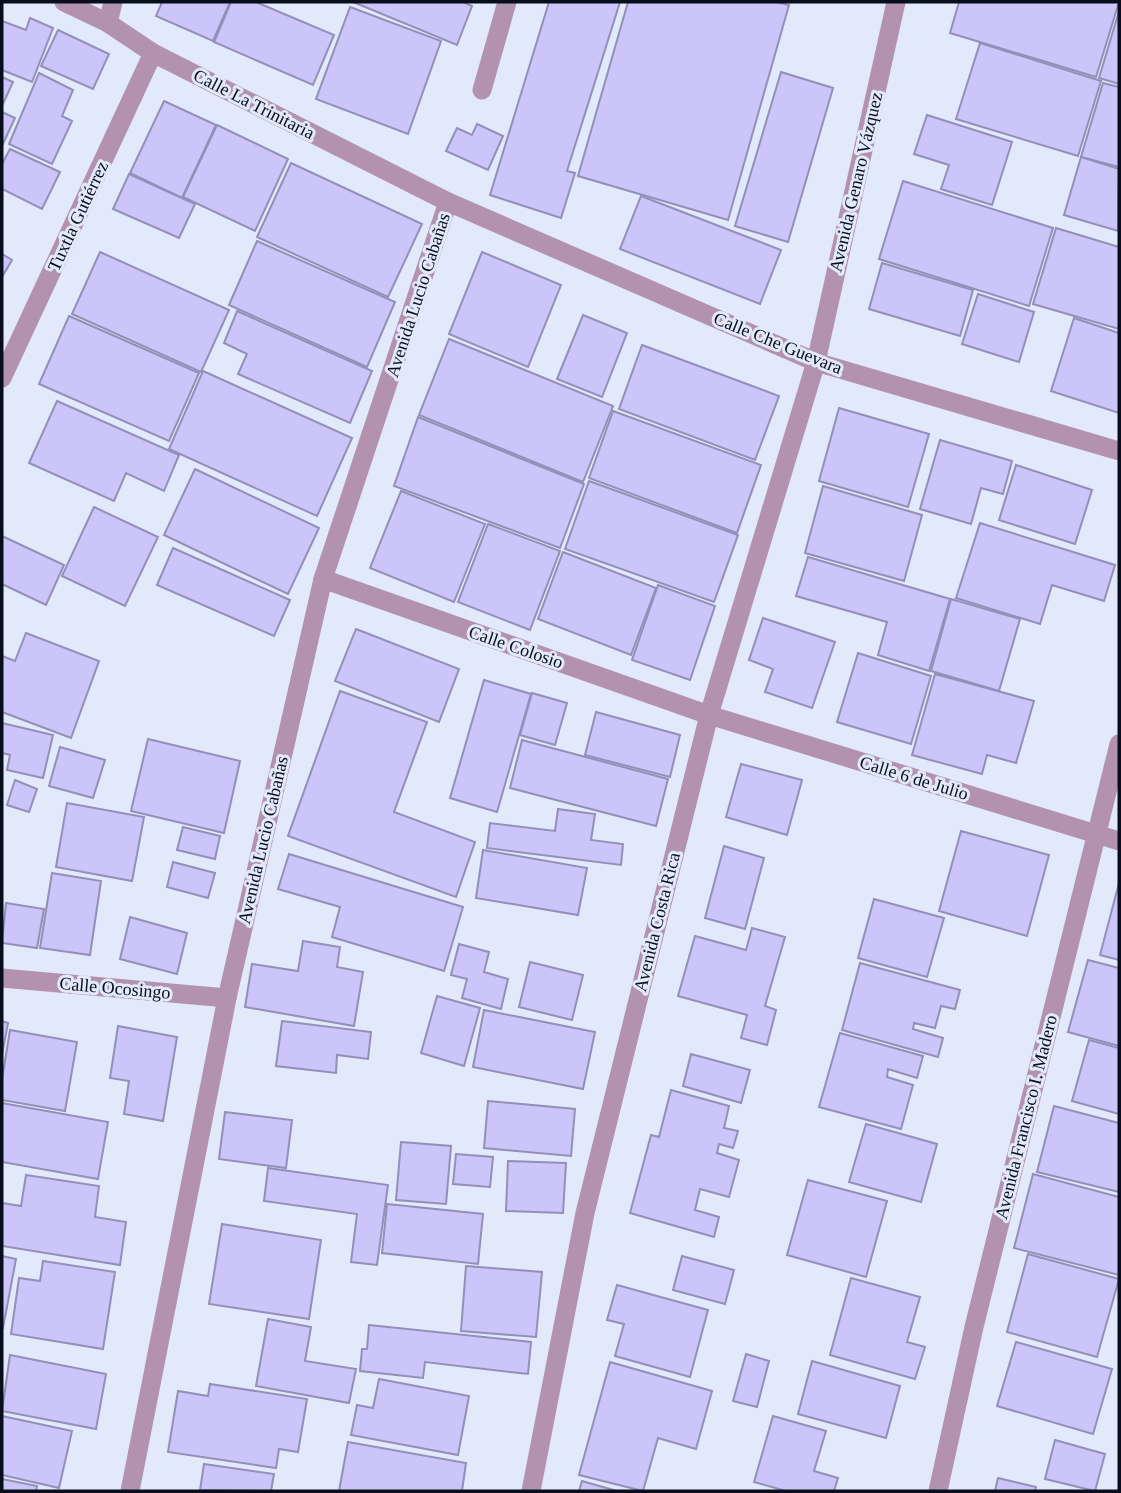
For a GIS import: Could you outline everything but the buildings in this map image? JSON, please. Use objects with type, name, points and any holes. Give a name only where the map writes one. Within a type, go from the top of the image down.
[{"type":"street","name":"Calle La Trinitaria","points":[[64,2],[108,23],[153,53],[449,202]]},
{"type":"street","points":[[108,23],[113,2]]},
{"type":"street","points":[[482,90],[507,2]]},
{"type":"street","name":"Avenida Genaro Vázquez","points":[[816,362],[896,2]]},
{"type":"street","name":"Tuxtla Gutiérrez","points":[[2,378],[153,53]]},
{"type":"street","name":"Calle Che Guevara","points":[[449,202],[816,362],[1119,451]]},
{"type":"street","name":"Avenida Lucio Cabañas","points":[[130,1491],[227,998],[323,579],[449,202]]},
{"type":"street","name":"Avenida Costa Rica","points":[[531,1491],[585,1213],[709,715],[816,362]]},
{"type":"street","name":"Calle Colosio","points":[[323,579],[709,715]]},
{"type":"street","name":"Calle 6 de Julio","points":[[709,715],[1119,841]]},
{"type":"street","name":"Avenida Francisco I. Madero","points":[[938,1491],[974,1327],[1119,744]]},
{"type":"street","name":"Calle Ocosingo","points":[[2,978],[227,998]]}]
